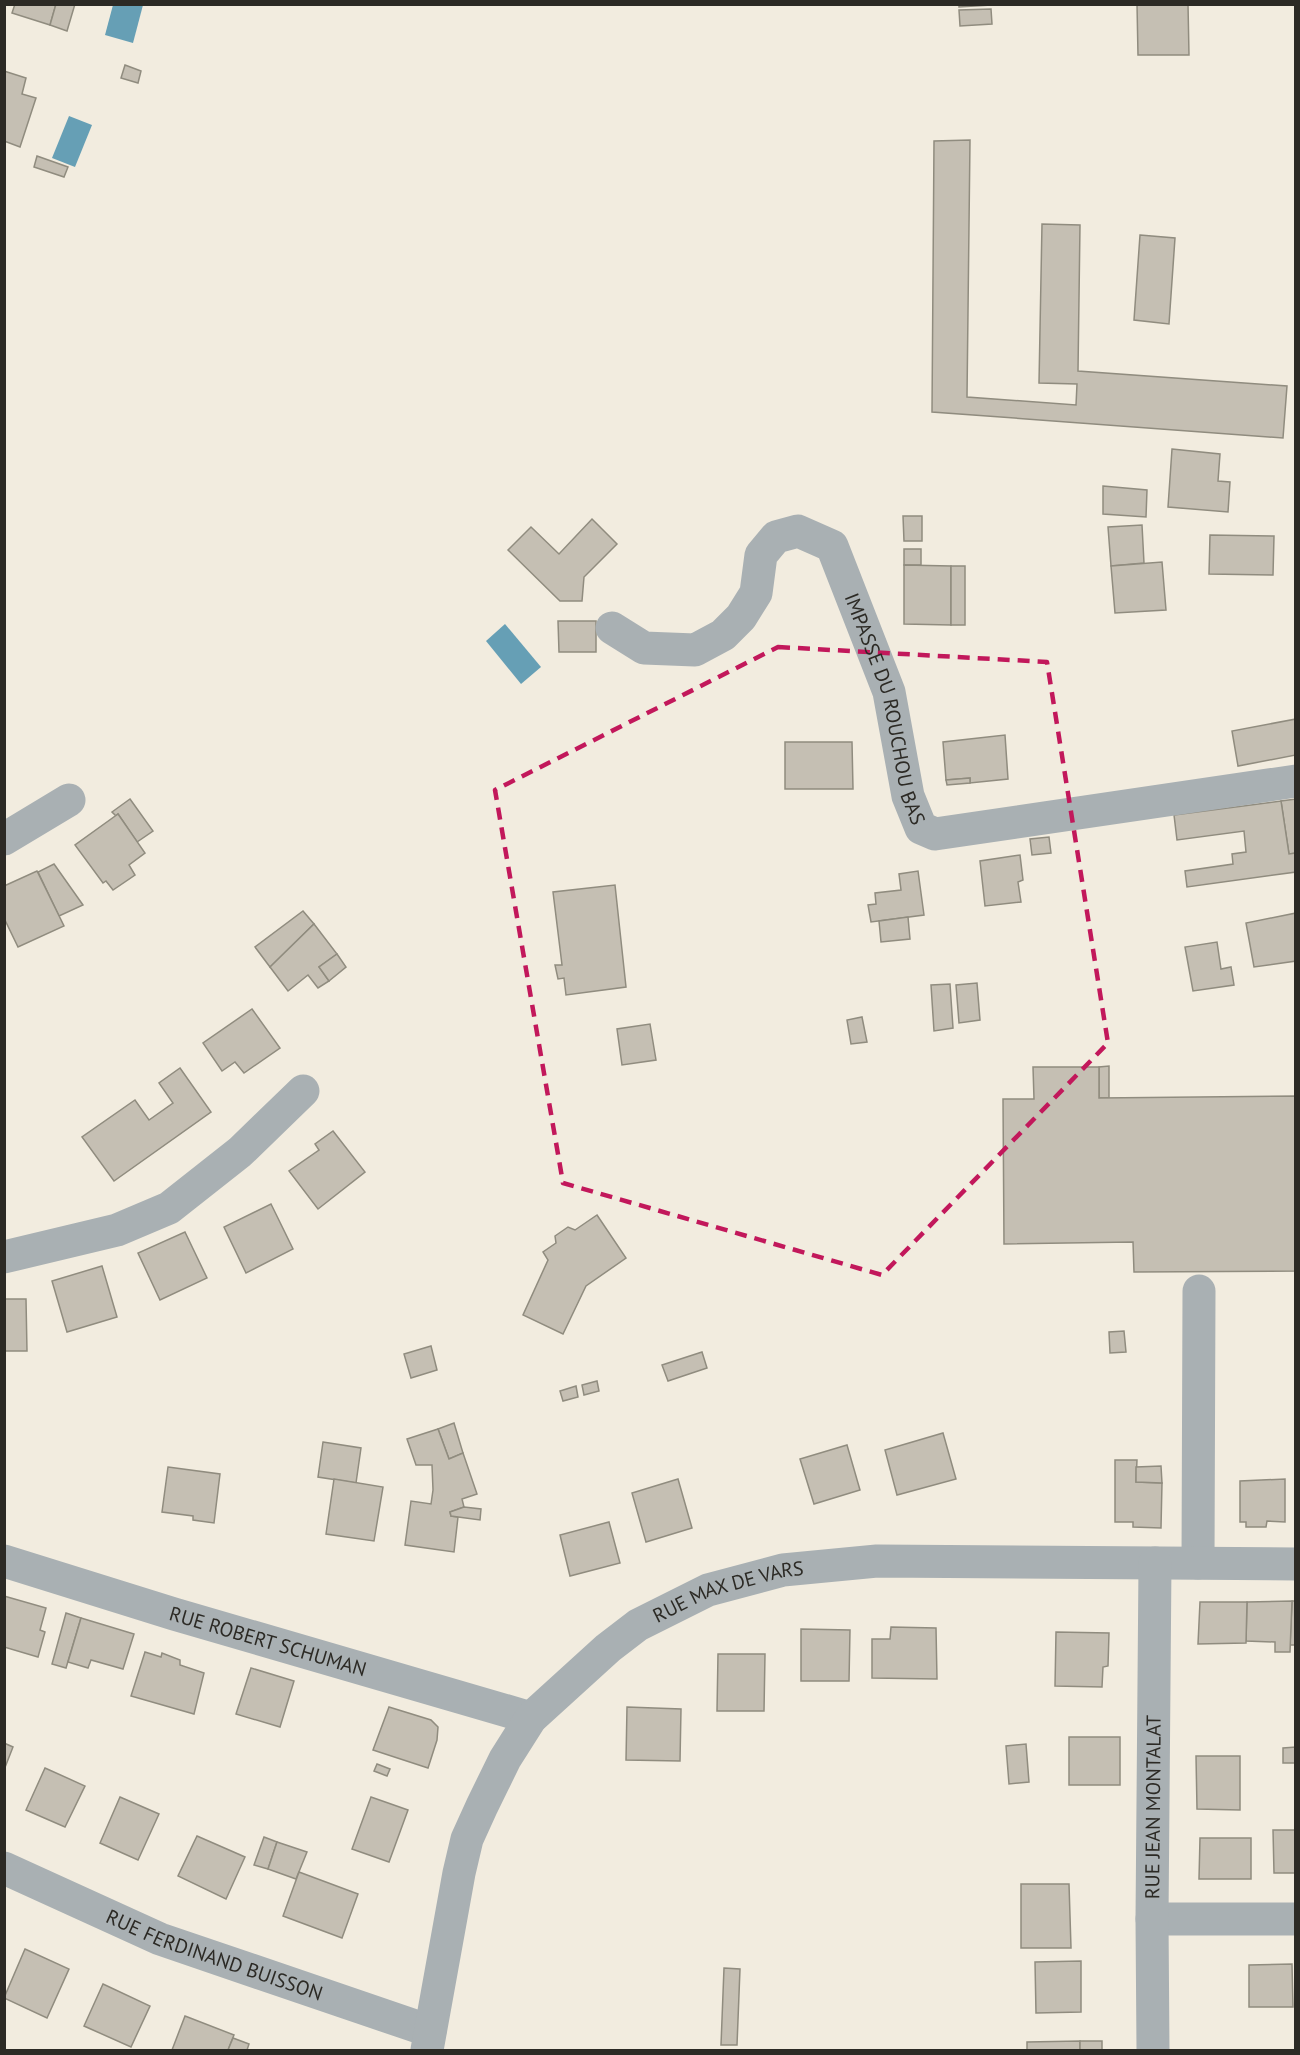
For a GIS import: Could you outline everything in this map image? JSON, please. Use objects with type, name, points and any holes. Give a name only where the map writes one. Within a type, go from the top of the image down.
[{"type":"street","name":"IMPASSE DU ROUCHOU BAS","points":[[612,628],[644,648],[695,650],[723,635],[741,617],[756,593],[761,555],[776,537],[798,531],[832,546],[889,692],[908,796],[921,828],[935,834],[1296,781]]},
{"type":"street","points":[[4,839],[69,800]]},
{"type":"street","points":[[4,1257],[117,1230],[169,1208],[240,1152],[303,1091]]},
{"type":"street","points":[[1199,1291],[1200,1563]]},
{"type":"street","name":"RUE MAX DE VARS","points":[[429,2041],[467,1839],[505,1759],[531,1718],[608,1648],[638,1625],[708,1590],[783,1570],[877,1560],[1296,1564]]},
{"type":"street","name":"RUE ROBERT SCHUMAN","points":[[4,1561],[174,1614],[531,1718]]},
{"type":"street","name":"RUE JEAN MONTALAT","points":[[1153,2050],[1155,1563]]},
{"type":"street","name":"RUE FERDINAND BUISSON","points":[[4,1868],[160,1939],[429,2041]]},
{"type":"street","points":[[1152,1919],[1296,1919]]},
{"type":"highlighted area","points":[[778,647],[1047,662],[1108,1043],[882,1275],[563,1183],[495,790]]},
{"type":"water","points":[[113,5],[143,5],[133,43],[105,35]]},
{"type":"water","points":[[69,116],[92,125],[75,167],[52,158]]},
{"type":"water","points":[[505,624],[541,667],[521,684],[486,641]]},
{"type":"building","points":[[15,4],[56,4],[50,25],[12,13]]},
{"type":"building","points":[[56,4],[75,4],[67,31],[50,25]]},
{"type":"building","points":[[959,4],[991,4],[991,5],[959,7]]},
{"type":"building","points":[[1137,4],[1188,4],[1189,55],[1138,55]]},
{"type":"building","points":[[991,9],[992,24],[960,26],[959,10]]},
{"type":"building","points":[[125,65],[141,71],[138,83],[121,78]]},
{"type":"building","points":[[4,71],[26,78],[22,94],[36,98],[20,147],[4,141]]},
{"type":"building","points":[[970,140],[967,397],[1076,405],[1077,384],[1039,383],[1042,224],[1080,225],[1078,371],[1287,386],[1283,438],[932,412],[934,141]]},
{"type":"building","points":[[37,156],[68,167],[64,177],[34,167]]},
{"type":"building","points":[[1140,235],[1175,238],[1169,324],[1134,320]]},
{"type":"building","points":[[1172,449],[1220,454],[1218,481],[1230,482],[1228,512],[1168,507]]},
{"type":"building","points":[[1103,486],[1147,490],[1146,517],[1103,514]]},
{"type":"building","points":[[903,516],[922,516],[922,541],[904,541]]},
{"type":"building","points":[[592,519],[617,544],[584,577],[582,601],[560,601],[508,550],[531,527],[559,554]]},
{"type":"building","points":[[1142,525],[1144,563],[1111,566],[1108,527]]},
{"type":"building","points":[[1210,535],[1274,536],[1273,575],[1209,574]]},
{"type":"building","points":[[904,549],[921,549],[921,565],[904,565]]},
{"type":"building","points":[[1162,562],[1166,610],[1115,613],[1111,566]]},
{"type":"building","points":[[904,565],[951,566],[951,625],[904,624]]},
{"type":"building","points":[[951,566],[965,566],[965,625],[951,625]]},
{"type":"building","points":[[558,621],[596,621],[596,652],[559,652]]},
{"type":"building","points":[[1296,719],[1296,755],[1238,766],[1232,731]]},
{"type":"building","points":[[1005,735],[1008,779],[970,783],[970,778],[946,780],[943,742]]},
{"type":"building","points":[[785,742],[852,742],[853,789],[785,789]]},
{"type":"building","points":[[970,778],[970,783],[947,785],[946,780]]},
{"type":"building","points":[[130,799],[153,831],[137,842],[118,814],[116,816],[112,812]]},
{"type":"building","points":[[1296,799],[1296,853],[1289,854],[1281,801]]},
{"type":"building","points":[[1281,801],[1289,854],[1296,853],[1296,872],[1187,887],[1185,871],[1233,864],[1232,854],[1246,852],[1244,831],[1177,840],[1174,815]]},
{"type":"building","points":[[118,814],[145,853],[129,865],[135,875],[113,890],[106,881],[103,883],[75,845]]},
{"type":"building","points":[[1049,837],[1051,853],[1032,855],[1030,839]]},
{"type":"building","points":[[1020,855],[1023,880],[1018,882],[1021,902],[985,906],[980,861]]},
{"type":"building","points":[[54,864],[83,905],[59,916],[38,872]]},
{"type":"building","points":[[37,871],[64,926],[18,947],[4,918],[4,886]]},
{"type":"building","points":[[918,871],[924,915],[871,922],[868,905],[876,904],[875,893],[901,890],[899,874]]},
{"type":"building","points":[[615,885],[626,987],[566,995],[564,978],[558,979],[555,965],[562,965],[553,892]]},
{"type":"building","points":[[303,911],[314,924],[270,967],[255,947]]},
{"type":"building","points":[[1296,913],[1296,961],[1254,967],[1246,923]]},
{"type":"building","points":[[908,917],[910,939],[881,942],[879,921]]},
{"type":"building","points":[[314,924],[337,954],[319,967],[329,981],[318,988],[308,975],[288,991],[270,967]]},
{"type":"building","points":[[1217,942],[1221,969],[1231,967],[1234,985],[1193,991],[1185,947]]},
{"type":"building","points":[[337,954],[346,967],[329,981],[319,967]]},
{"type":"building","points":[[977,983],[980,1020],[959,1023],[956,985]]},
{"type":"building","points":[[950,984],[953,1028],[934,1031],[931,985]]},
{"type":"building","points":[[252,1009],[280,1048],[244,1073],[235,1062],[222,1071],[203,1043]]},
{"type":"building","points":[[862,1017],[867,1042],[851,1044],[847,1020]]},
{"type":"building","points":[[650,1024],[656,1060],[622,1065],[617,1029]]},
{"type":"building","points":[[1109,1066],[1109,1098],[1099,1098],[1099,1067]]},
{"type":"building","points":[[1033,1067],[1099,1067],[1099,1098],[1296,1096],[1296,1271],[1134,1272],[1133,1242],[1004,1244],[1003,1099],[1034,1099]]},
{"type":"building","points":[[180,1068],[211,1112],[114,1181],[82,1137],[135,1100],[149,1120],[173,1103],[159,1083]]},
{"type":"building","points":[[333,1131],[365,1172],[318,1209],[289,1171],[319,1150],[315,1144]]},
{"type":"building","points":[[271,1204],[293,1249],[246,1273],[224,1227]]},
{"type":"building","points":[[597,1215],[626,1258],[586,1286],[563,1334],[523,1315],[548,1260],[543,1252],[556,1243],[555,1236],[568,1227],[575,1230]]},
{"type":"building","points":[[185,1232],[207,1278],[160,1300],[138,1253]]},
{"type":"building","points":[[102,1266],[117,1317],[67,1332],[52,1281]]},
{"type":"building","points":[[5,1299],[26,1299],[27,1351],[4,1351]]},
{"type":"building","points":[[1124,1331],[1126,1352],[1110,1353],[1109,1332]]},
{"type":"building","points":[[431,1346],[437,1370],[411,1378],[404,1354]]},
{"type":"building","points":[[702,1352],[707,1368],[668,1381],[662,1365]]},
{"type":"building","points":[[597,1381],[599,1391],[584,1395],[582,1385]]},
{"type":"building","points":[[576,1386],[578,1397],[563,1401],[560,1391]]},
{"type":"building","points":[[454,1423],[463,1453],[449,1459],[438,1429]]},
{"type":"building","points":[[438,1429],[449,1459],[463,1453],[477,1494],[462,1499],[464,1507],[450,1512],[451,1516],[458,1517],[454,1552],[405,1545],[411,1501],[431,1504],[433,1490],[432,1465],[416,1465],[407,1439]]},
{"type":"building","points":[[943,1433],[956,1479],[897,1495],[885,1450]]},
{"type":"building","points":[[323,1442],[361,1448],[356,1483],[318,1477]]},
{"type":"building","points":[[847,1445],[860,1490],[814,1504],[800,1459]]},
{"type":"building","points":[[1115,1460],[1137,1460],[1136,1482],[1162,1483],[1161,1528],[1133,1527],[1133,1522],[1115,1522]]},
{"type":"building","points":[[1161,1466],[1162,1483],[1136,1482],[1136,1467]]},
{"type":"building","points":[[168,1467],[220,1474],[214,1523],[193,1520],[193,1516],[162,1512]]},
{"type":"building","points":[[334,1479],[383,1487],[374,1541],[326,1534]]},
{"type":"building","points":[[678,1479],[692,1528],[646,1542],[632,1493]]},
{"type":"building","points":[[1285,1479],[1285,1522],[1267,1521],[1266,1527],[1246,1527],[1246,1522],[1240,1522],[1240,1481]]},
{"type":"building","points":[[464,1507],[481,1509],[480,1520],[451,1516],[450,1512]]},
{"type":"building","points":[[609,1522],[620,1563],[570,1576],[560,1535]]},
{"type":"building","points":[[4,1596],[46,1608],[40,1630],[45,1632],[38,1657],[4,1647]]},
{"type":"building","points":[[1292,1601],[1296,1601],[1296,1645],[1290,1645]]},
{"type":"building","points":[[1292,1601],[1290,1652],[1275,1652],[1275,1642],[1246,1641],[1247,1602]]},
{"type":"building","points":[[1200,1602],[1247,1602],[1246,1643],[1198,1644]]},
{"type":"building","points":[[66,1613],[81,1618],[66,1668],[52,1664]]},
{"type":"building","points":[[81,1618],[134,1634],[123,1669],[91,1660],[88,1668],[68,1662]]},
{"type":"building","points":[[891,1627],[936,1628],[937,1679],[872,1678],[872,1639],[890,1639]]},
{"type":"building","points":[[801,1629],[850,1630],[849,1681],[801,1681]]},
{"type":"building","points":[[1056,1632],[1109,1633],[1108,1666],[1103,1667],[1102,1687],[1055,1686]]},
{"type":"building","points":[[145,1652],[161,1657],[162,1653],[180,1660],[180,1665],[204,1673],[194,1714],[131,1696]]},
{"type":"building","points":[[718,1654],[765,1654],[764,1711],[717,1711]]},
{"type":"building","points":[[251,1668],[294,1681],[280,1727],[236,1714]]},
{"type":"building","points":[[389,1707],[431,1720],[438,1727],[437,1740],[428,1768],[373,1750]]},
{"type":"building","points":[[627,1707],[681,1709],[680,1761],[626,1760]]},
{"type":"building","points":[[1069,1737],[1120,1737],[1120,1785],[1069,1785]]},
{"type":"building","points":[[4,1743],[13,1747],[4,1770]]},
{"type":"building","points":[[1026,1744],[1029,1782],[1009,1784],[1006,1746]]},
{"type":"building","points":[[1296,1747],[1296,1763],[1283,1763],[1283,1748]]},
{"type":"building","points":[[1196,1756],[1240,1756],[1240,1810],[1197,1809]]},
{"type":"building","points":[[377,1764],[390,1769],[387,1776],[374,1771]]},
{"type":"building","points":[[45,1768],[85,1786],[65,1827],[26,1810]]},
{"type":"building","points":[[120,1797],[159,1814],[138,1860],[100,1843]]},
{"type":"building","points":[[371,1797],[408,1810],[389,1862],[352,1849]]},
{"type":"building","points":[[1273,1830],[1296,1830],[1296,1873],[1274,1873]]},
{"type":"building","points":[[197,1836],[245,1857],[226,1899],[178,1876]]},
{"type":"building","points":[[264,1837],[277,1842],[268,1869],[254,1865]]},
{"type":"building","points":[[1200,1838],[1251,1838],[1251,1879],[1199,1879]]},
{"type":"building","points":[[277,1842],[307,1852],[296,1879],[268,1869]]},
{"type":"building","points":[[299,1872],[358,1894],[342,1938],[283,1916]]},
{"type":"building","points":[[1021,1884],[1069,1884],[1071,1948],[1021,1948]]},
{"type":"building","points":[[25,1949],[69,1969],[47,2018],[4,1998]]},
{"type":"building","points":[[1081,1961],[1081,2012],[1036,2013],[1035,1962]]},
{"type":"building","points":[[1292,1964],[1293,2007],[1249,2007],[1249,1965]]},
{"type":"building","points":[[724,1968],[740,1969],[737,2045],[721,2045]]},
{"type":"building","points":[[103,1984],[150,2006],[131,2047],[84,2026]]},
{"type":"building","points":[[185,2016],[234,2035],[228,2050],[172,2050]]},
{"type":"building","points":[[233,2038],[249,2044],[247,2050],[228,2050]]},
{"type":"building","points":[[1080,2041],[1080,2050],[1027,2050],[1027,2042]]},
{"type":"building","points":[[1080,2041],[1102,2041],[1102,2050],[1080,2050]]}]
